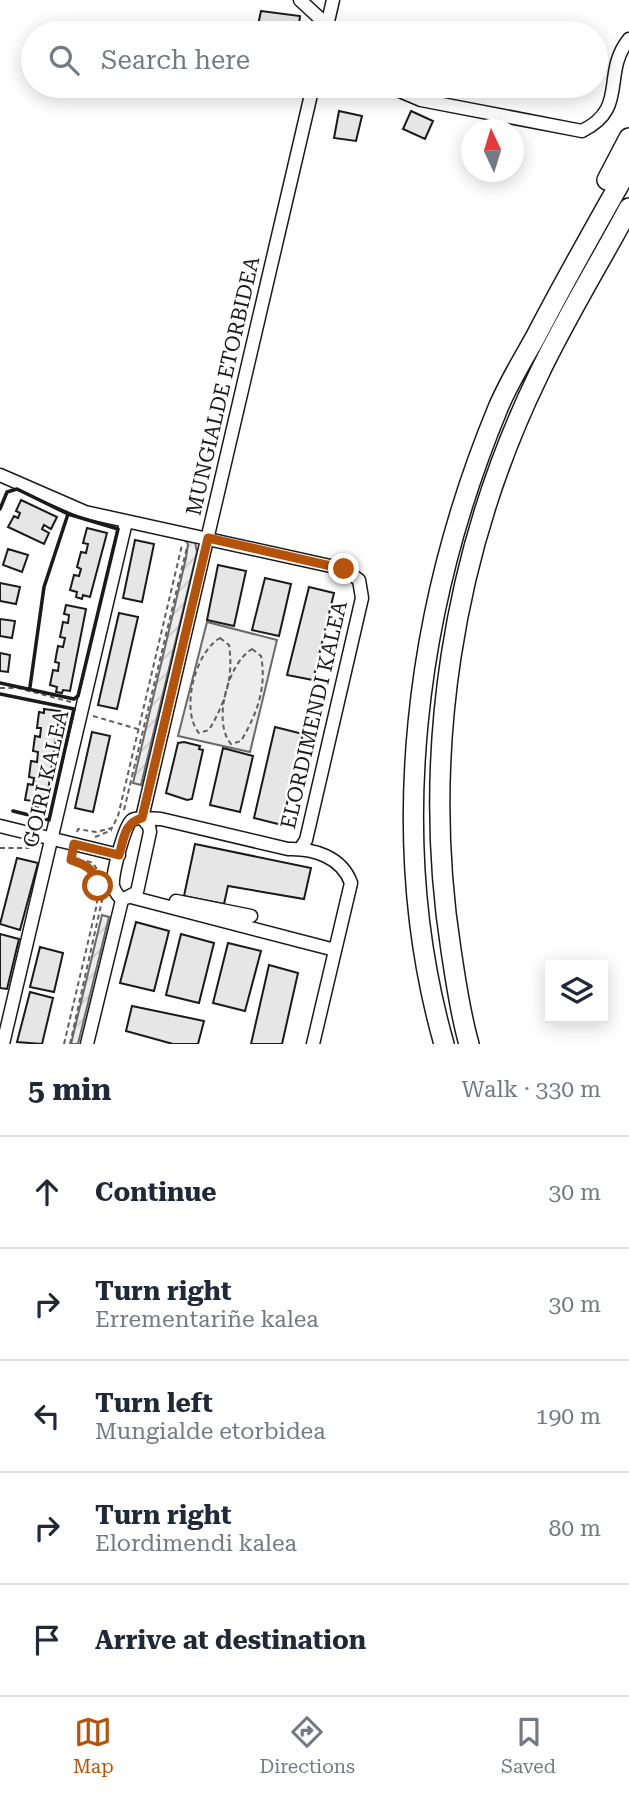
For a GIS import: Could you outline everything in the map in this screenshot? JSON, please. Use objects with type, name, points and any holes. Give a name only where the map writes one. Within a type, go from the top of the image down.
[{"type":"highway","points":[[444,1044],[417,902],[414,793],[418,704],[434,615],[457,527],[528,322],[629,138]]},
{"type":"highway","points":[[498,407],[629,167]]},
{"type":"highway","points":[[469,1044],[462,1021],[444,903],[439,797],[444,709],[457,614],[503,459],[538,376],[629,208]]},
{"type":"highway","points":[[606,252],[629,218]]},
{"type":"street","points":[[300,0],[319,21]]},
{"type":"street","points":[[328,21],[333,0]]},
{"type":"street","points":[[416,98],[582,131],[602,122],[610,112],[618,91],[618,61],[629,39]]},
{"type":"street","name":"MUNGIALDE ETORBIDEA","points":[[142,818],[310,98]]},
{"type":"street","points":[[0,475],[85,512],[208,538]]},
{"type":"street","name":"GOIRI KALEA","points":[[3,1044],[126,522]]},
{"type":"street","name":"ELORDIMENDI KALEA","points":[[208,538],[344,569],[354,575],[362,587],[362,598],[306,840],[300,849]]},
{"type":"street","points":[[142,818],[161,819],[288,849],[300,849],[329,857],[347,872],[351,883],[313,1044]]},
{"type":"street","name":"MUNGIALDE ETORBIDEA","points":[[130,896],[115,892],[113,883],[127,826],[132,820],[142,818]]},
{"type":"street","name":"MUNGIALDE ETORBIDEA","points":[[87,1044],[150,832],[149,826],[142,818]]},
{"type":"street","points":[[0,826],[50,845],[119,855]]},
{"type":"street","points":[[130,896],[335,950]]},
{"type":"street","points":[[130,896],[251,916]]},
{"type":"path","points":[[64,1044],[97,904],[95,873],[86,864],[71,860],[73,850],[78,829],[96,832],[112,828],[141,730],[182,550],[178,540]]},
{"type":"path","points":[[92,841],[111,830],[124,809],[187,550],[185,542]]},
{"type":"path","points":[[228,688],[223,727],[226,739],[236,745],[255,716],[260,699],[263,667],[258,650],[252,649],[246,653],[228,688],[223,705],[209,730],[199,733],[191,716],[195,677],[205,653],[220,638],[229,645],[231,656],[228,688]]},
{"type":"path","points":[[0,688],[18,688],[141,730]]},
{"type":"path","points":[[0,848],[50,845]]},
{"type":"path","points":[[73,850],[93,863],[102,880]]},
{"type":"path","points":[[70,1044],[101,916],[103,890]]},
{"type":"shaded area","points":[[184,539],[195,542],[197,552],[141,785],[133,783],[186,558],[188,544]]},
{"type":"shaded area","points":[[207,622],[277,640],[250,752],[178,736]]},
{"type":"shaded area","points":[[102,915],[109,917],[78,1044],[71,1044]]},
{"type":"building","points":[[261,11],[300,16],[299,21],[259,21]]},
{"type":"building","points":[[339,111],[362,116],[356,141],[334,138]]},
{"type":"building","points":[[411,111],[433,121],[425,139],[403,129]]},
{"type":"building","points":[[21,500],[57,517],[51,529],[44,525],[42,529],[49,533],[44,544],[8,527],[14,516],[18,518],[20,513],[16,511]]},
{"type":"building","points":[[87,528],[107,533],[90,597],[83,595],[82,599],[76,597],[77,592],[70,590],[74,575],[79,576],[81,569],[77,567],[81,552],[86,553],[88,544],[83,543]]},
{"type":"building","points":[[135,540],[154,544],[142,602],[123,598]]},
{"type":"building","points":[[8,549],[28,555],[22,572],[3,565]]},
{"type":"building","points":[[218,565],[246,571],[234,626],[207,620]]},
{"type":"building","points":[[265,578],[291,584],[279,636],[252,630]]},
{"type":"building","points":[[0,583],[20,587],[16,604],[0,601]]},
{"type":"building","points":[[309,587],[334,593],[313,680],[287,675]]},
{"type":"building","points":[[66,605],[86,609],[70,691],[63,690],[62,693],[56,692],[57,687],[50,685],[53,670],[58,671],[59,663],[55,662],[58,646],[63,647],[65,638],[60,637],[63,622],[68,623],[69,615],[64,614]]},
{"type":"building","points":[[119,613],[138,617],[117,709],[98,705]]},
{"type":"building","points":[[0,619],[15,621],[12,638],[0,636]]},
{"type":"building","points":[[0,653],[10,655],[8,672],[0,671]]},
{"type":"building","points":[[44,709],[60,711],[46,805],[38,804],[38,807],[32,806],[33,801],[25,800],[28,784],[33,785],[34,778],[29,777],[31,761],[37,762],[38,752],[33,751],[35,736],[40,737],[41,728],[37,728],[39,712],[44,713]]},
{"type":"building","points":[[275,727],[303,734],[282,825],[254,818]]},
{"type":"building","points":[[92,732],[110,736],[93,812],[75,808]]},
{"type":"building","points":[[178,743],[200,746],[199,749],[203,750],[192,799],[187,800],[166,793]]},
{"type":"building","points":[[223,748],[253,756],[240,812],[210,805]]},
{"type":"building","points":[[195,844],[311,868],[304,899],[228,886],[224,904],[184,896]]},
{"type":"building","points":[[17,858],[38,863],[20,930],[0,924]]},
{"type":"building","points":[[136,922],[169,931],[154,991],[120,983]]},
{"type":"building","points":[[0,934],[19,939],[7,989],[0,988]]},
{"type":"building","points":[[181,934],[214,943],[199,1003],[166,995]]},
{"type":"building","points":[[228,943],[261,951],[245,1011],[213,1003]]},
{"type":"building","points":[[40,947],[63,953],[54,992],[30,987]]},
{"type":"building","points":[[269,965],[298,973],[282,1044],[251,1044]]},
{"type":"building","points":[[30,992],[53,998],[42,1044],[17,1042]]},
{"type":"building","points":[[132,1006],[204,1021],[198,1044],[173,1044],[126,1031]]},
{"type":"wall","points":[[0,509],[7,492],[17,489],[68,514],[118,529],[78,696],[74,699],[0,683]]},
{"type":"wall","points":[[30,687],[44,587],[68,514]]},
{"type":"wall","points":[[0,694],[74,709],[49,820],[13,811]]},
{"type":"route","points":[[98,886],[95,873],[86,864],[71,860],[74,844],[119,855],[127,826],[132,820],[142,818],[208,538],[344,569]]}]
